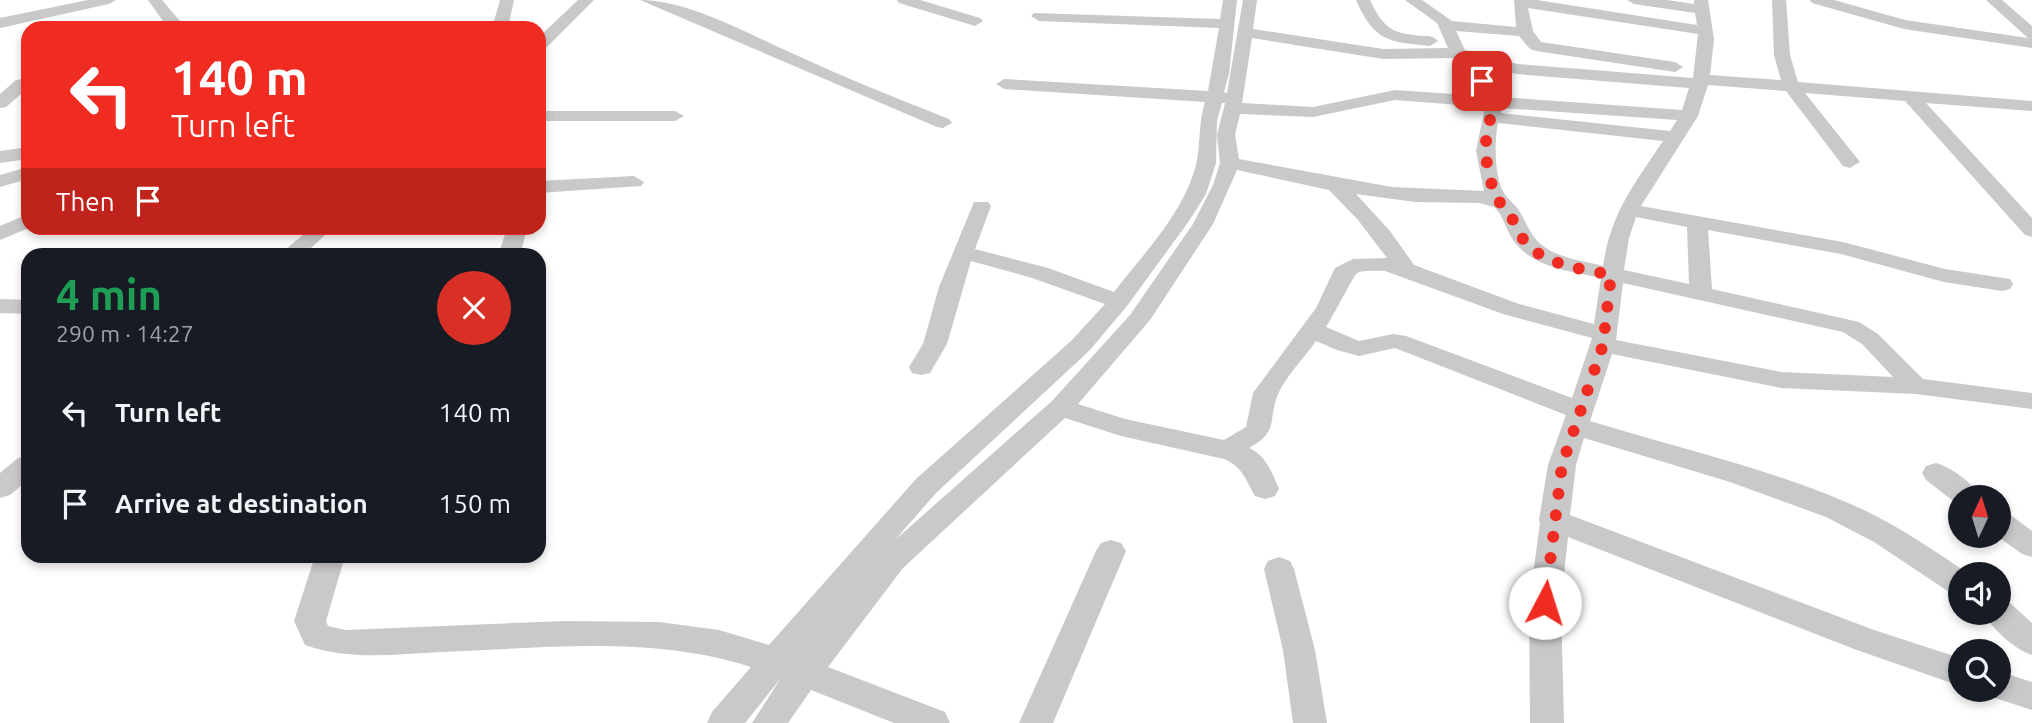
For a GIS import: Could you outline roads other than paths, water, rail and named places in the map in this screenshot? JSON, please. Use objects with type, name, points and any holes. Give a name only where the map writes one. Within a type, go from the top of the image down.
[{"type":"street","points":[[0,23],[110,0]]},
{"type":"street","points":[[155,0],[169,21]]},
{"type":"street","points":[[502,21],[508,0]]},
{"type":"street","points":[[546,39],[587,0]]},
{"type":"street","points":[[647,0],[722,27],[860,90],[943,122]]},
{"type":"street","points":[[904,0],[975,21]]},
{"type":"street","points":[[1230,0],[1236,28]]},
{"type":"street","points":[[724,723],[790,667],[892,561],[1060,407],[1138,320],[1203,223],[1223,185],[1230,163],[1226,135],[1226,99],[1236,28],[1250,0]]},
{"type":"street","points":[[1363,0],[1380,31],[1404,39],[1455,48],[1498,66],[1572,74],[1701,78],[2032,106]]},
{"type":"street","points":[[1412,0],[1441,14],[1525,32]]},
{"type":"street","points":[[1634,0],[1702,13]]},
{"type":"street","points":[[1779,0],[1782,55],[1791,86],[1850,162]]},
{"type":"street","points":[[1817,0],[1904,24],[2032,43]]},
{"type":"street","points":[[1993,0],[2032,34]]},
{"type":"street","points":[[1701,78],[1536,46],[1525,32],[1520,12],[1521,1],[1702,13]]},
{"type":"street","points":[[1548,723],[1545,603],[1553,520],[1562,465],[1604,340],[1611,275],[1618,239],[1628,210],[1689,116],[1701,78],[1702,13]]},
{"type":"street","points":[[1441,14],[1455,48],[1482,81],[1493,109],[1484,144],[1486,165],[1496,200]]},
{"type":"street","points":[[1039,16],[1236,28],[1348,50],[1383,54],[1455,48]]},
{"type":"street","points":[[1564,51],[1581,107]]},
{"type":"street","points":[[1004,83],[1226,99],[1313,112],[1374,97],[1395,95],[1675,137]]},
{"type":"street","points":[[0,103],[21,85]]},
{"type":"street","points":[[1911,97],[2032,230]]},
{"type":"street","points":[[769,723],[790,667],[926,486],[1080,346],[1119,300],[1196,194],[1206,163],[1205,143],[1226,99]]},
{"type":"street","points":[[1493,109],[1581,107],[1689,116]]},
{"type":"street","points":[[546,116],[675,116]]},
{"type":"street","points":[[0,157],[21,154]]},
{"type":"street","points":[[1230,163],[1336,186],[1416,197],[1482,197],[1496,200],[1505,205],[1521,236],[1536,252],[1557,262],[1851,327],[1870,339],[1916,386]]},
{"type":"street","points":[[0,181],[21,175]]},
{"type":"street","points":[[546,187],[634,182]]},
{"type":"street","points":[[1336,186],[1370,217],[1389,241],[1406,270]]},
{"type":"street","points":[[921,367],[935,344],[962,252],[981,206]]},
{"type":"street","points":[[1628,210],[1843,247],[1944,275],[2002,284]]},
{"type":"street","points":[[1697,222],[1701,295]]},
{"type":"street","points":[[0,234],[21,224]]},
{"type":"street","points":[[298,248],[314,235]]},
{"type":"street","points":[[962,252],[1040,273],[1119,300]]},
{"type":"street","points":[[1230,451],[1235,443],[1258,430],[1266,393],[1327,309],[1343,273],[1353,266],[1385,264],[1604,340],[1781,380],[1916,386],[2032,401]]},
{"type":"street","points":[[0,306],[21,307]]},
{"type":"street","points":[[1313,330],[1362,349],[1387,340],[1398,341],[1578,418],[1838,511],[1915,553],[1948,576]]},
{"type":"street","points":[[1060,407],[1135,430],[1230,451],[1247,458],[1256,468],[1265,489]]},
{"type":"street","points":[[0,488],[21,471]]},
{"type":"street","points":[[1936,473],[1952,485]]},
{"type":"street","points":[[1553,520],[1865,640],[1948,668]]},
{"type":"street","points":[[2011,531],[2032,546]]},
{"type":"street","points":[[1036,723],[1111,551]]},
{"type":"street","points":[[328,563],[310,621],[316,636],[346,643],[565,634],[659,635],[719,643],[790,667],[933,723]]},
{"type":"street","points":[[1279,569],[1298,650],[1310,723]]},
{"type":"street","points":[[2011,623],[2032,642]]},
{"type":"street","points":[[2011,689],[2032,696]]}]
